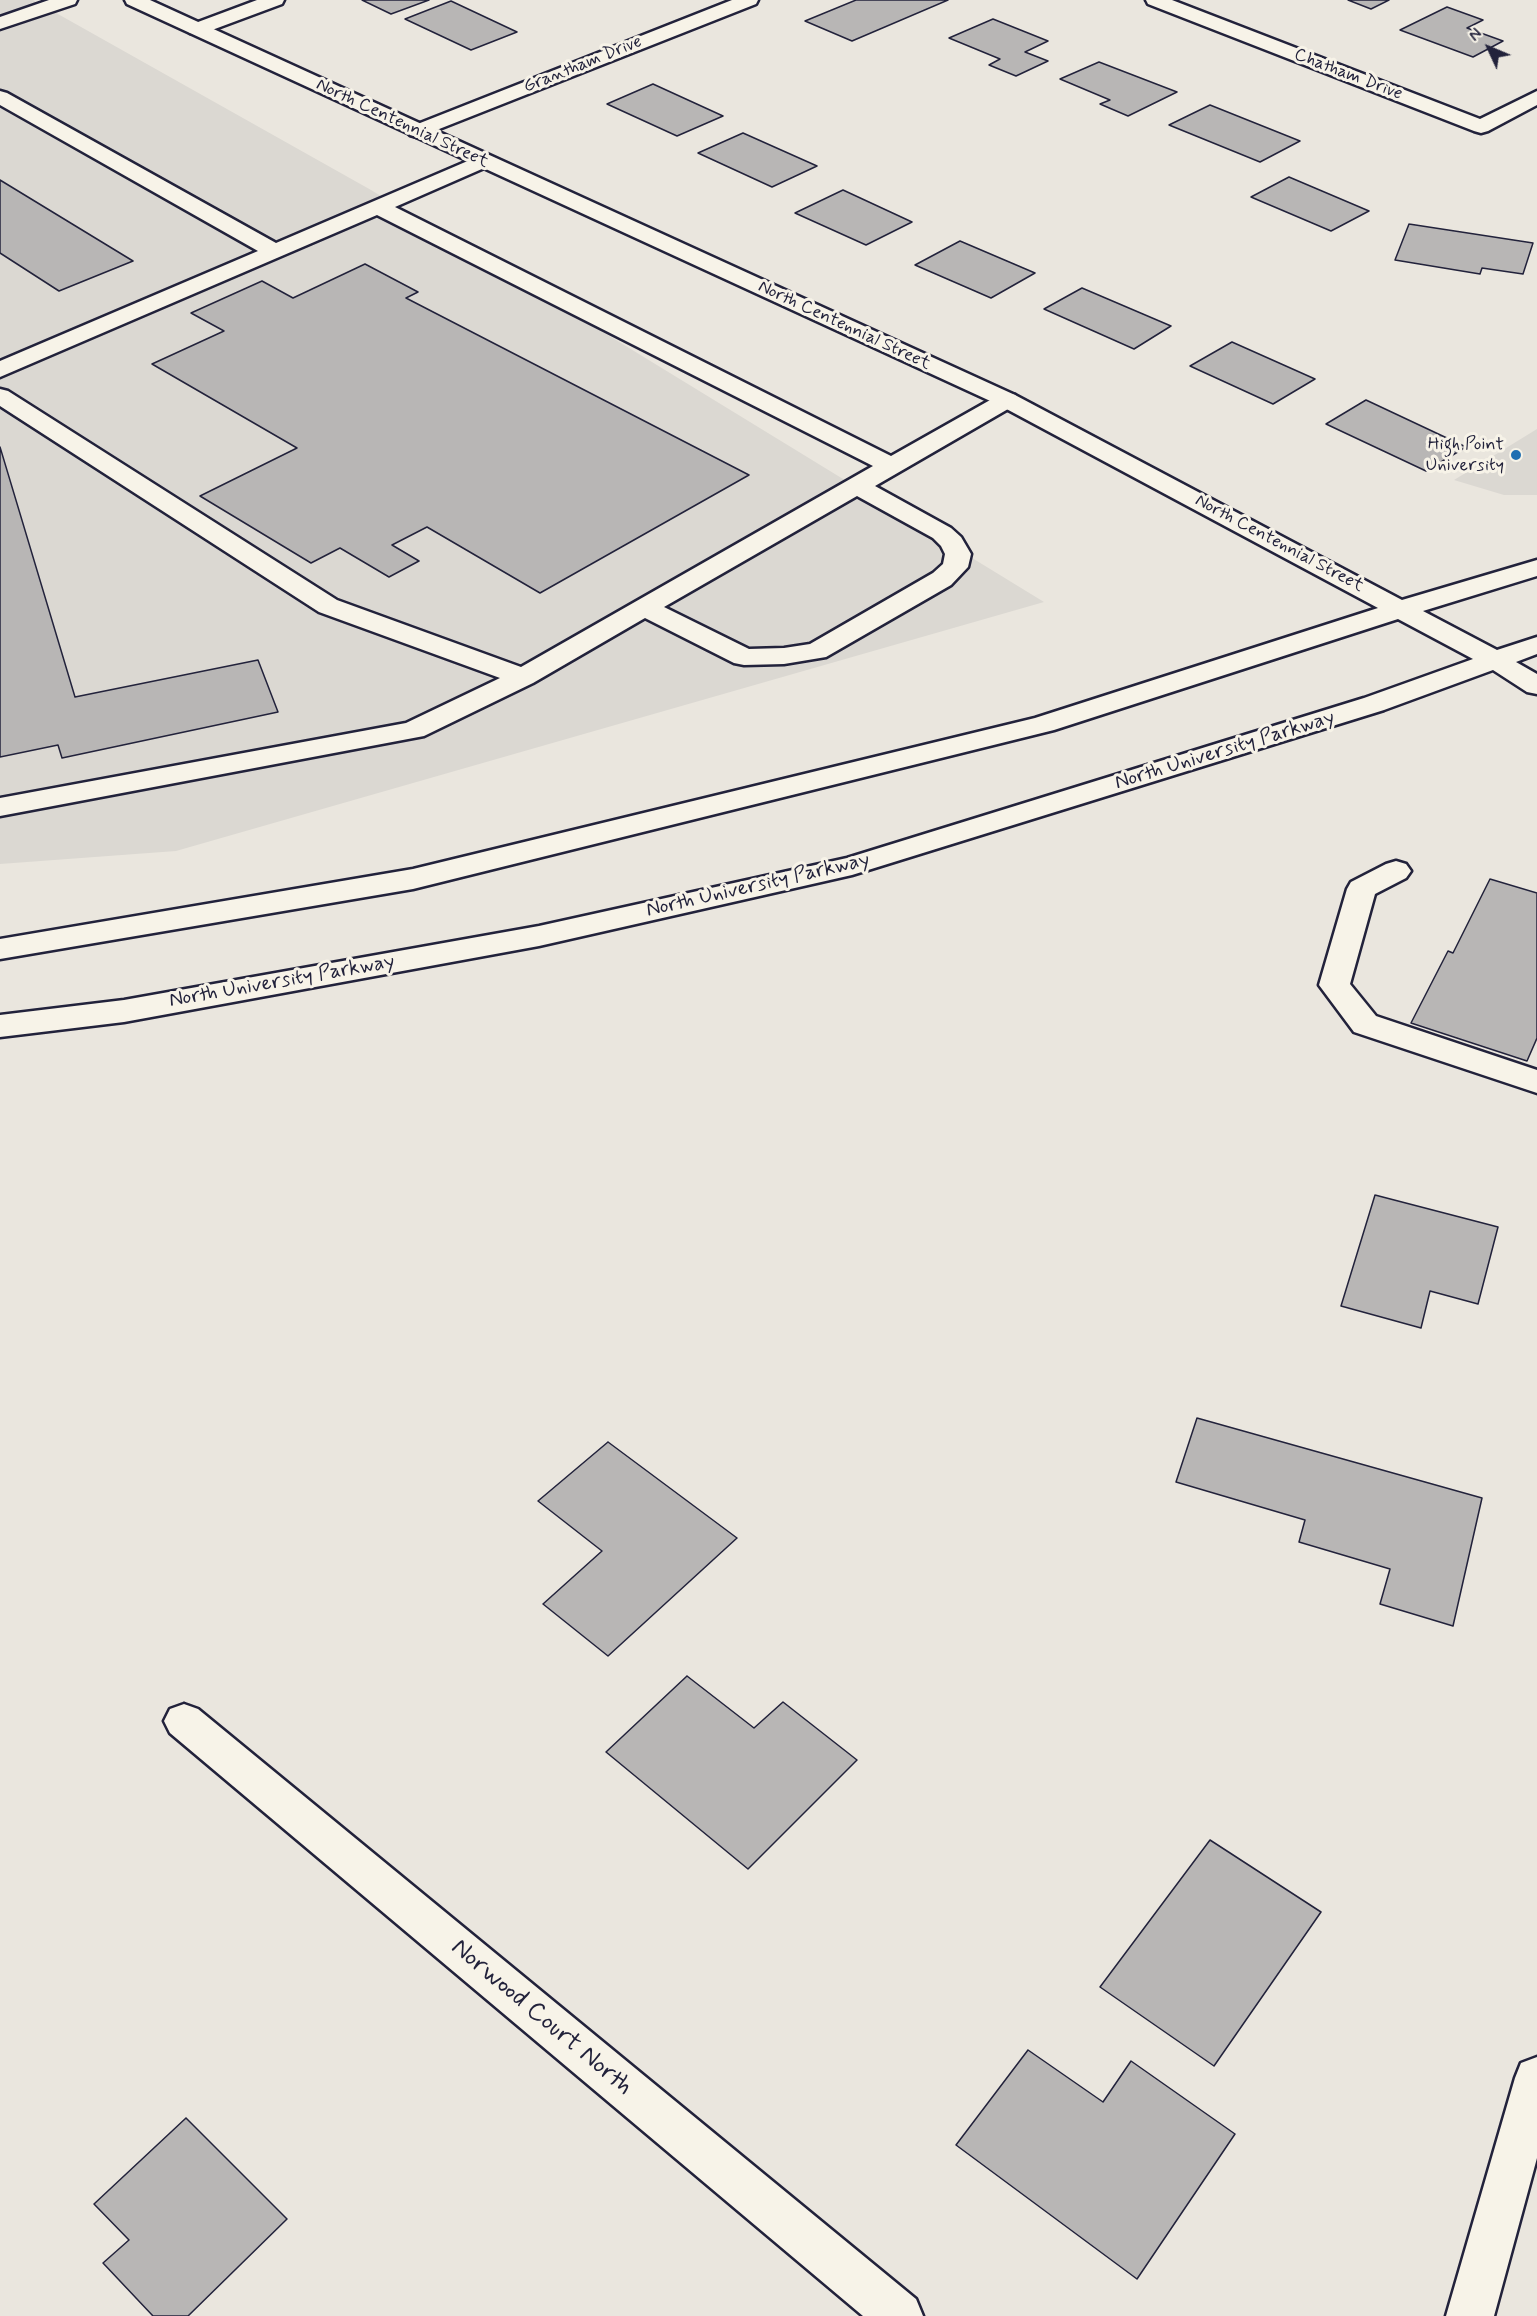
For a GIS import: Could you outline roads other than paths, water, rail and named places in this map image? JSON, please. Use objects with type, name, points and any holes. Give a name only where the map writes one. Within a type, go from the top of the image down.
[{"type":"main road","points":[[0,23],[68,0]]},
{"type":"main road","name":"North Centennial Street","points":[[134,0],[1007,400],[1401,609],[1495,660],[1537,686]]},
{"type":"main road","points":[[197,30],[274,0]]},
{"type":"main road","name":"Grantham Drive","points":[[417,131],[749,0]]},
{"type":"main road","name":"Chatham Drive","points":[[1155,0],[1481,128],[1537,97]]},
{"type":"main road","points":[[168,17],[196,7]]},
{"type":"main road","points":[[0,97],[274,251]]},
{"type":"main road","points":[[0,370],[484,161]]},
{"type":"main road","points":[[378,207],[890,465]]},
{"type":"main road","points":[[0,396],[328,606],[523,677]]},
{"type":"main road","points":[[0,807],[414,730],[523,677],[1007,400]]},
{"type":"main road","points":[[644,607],[744,657],[784,656],[817,651],[893,609],[942,579],[955,567],[958,554],[942,532],[855,485]]},
{"type":"main road","points":[[0,949],[413,879],[1044,724],[1401,609],[1537,568]]},
{"type":"main road","name":"North University Parkway","points":[[0,1026],[124,1011],[539,936],[852,866],[1374,704],[1537,645]]},
{"type":"main road","points":[[1396,871],[1362,888],[1334,985],[1365,1024],[1537,1082]]},
{"type":"main road","name":"Norwood Court North","points":[[184,1721],[899,2316]]},
{"type":"main road","points":[[1470,2316],[1537,2078]]},
{"type":"place","name":"High Point University","points":[[1516,455]]}]
